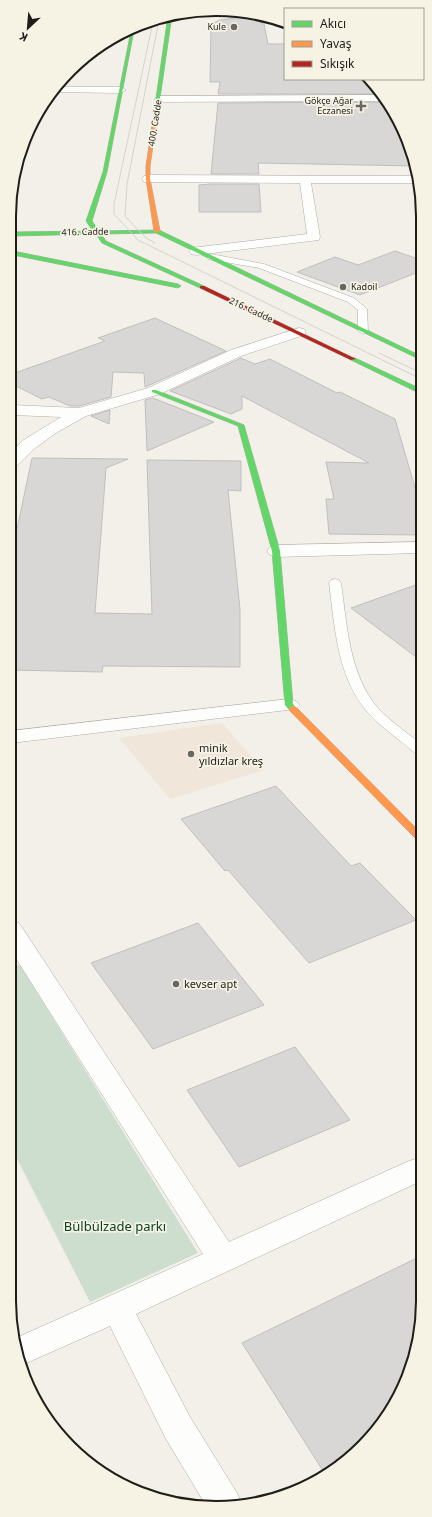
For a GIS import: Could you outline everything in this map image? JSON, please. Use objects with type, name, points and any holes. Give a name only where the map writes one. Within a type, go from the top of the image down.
[{"type":"main road","name":"400. Cadde","points":[[157,231],[148,179],[148,166],[159,100],[169,22]]},
{"type":"main road","points":[[23,234],[58,229],[90,218],[105,172],[132,35]]},
{"type":"main road","name":"216. Cadde","points":[[90,218],[104,242],[299,332],[416,390]]},
{"type":"main road","points":[[157,231],[201,254],[416,356]]},
{"type":"main road","name":"416. Cadde","points":[[16,234],[157,231]]},
{"type":"main road","points":[[16,254],[210,292]]},
{"type":"main road","points":[[154,391],[241,426],[276,551],[288,705],[416,834]]},
{"type":"street","points":[[61,90],[121,90]]},
{"type":"street","points":[[159,100],[378,98]]},
{"type":"street","points":[[148,179],[412,180]]},
{"type":"street","points":[[201,254],[314,237],[305,180]]},
{"type":"street","points":[[16,457],[28,445],[50,430],[80,413],[154,391],[236,353],[299,332]]},
{"type":"street","points":[[16,410],[80,413]]},
{"type":"street","points":[[276,551],[416,547]]},
{"type":"street","points":[[16,736],[288,705]]},
{"type":"street","points":[[16,938],[223,1259]]},
{"type":"street","points":[[22,1350],[416,1169]]},
{"type":"street","points":[[117,1308],[178,1428],[223,1501]]},
{"type":"lane","points":[[201,254],[261,266],[350,300],[362,309],[363,331]]},
{"type":"lane","points":[[335,583],[349,667],[354,682],[373,710],[416,747]]},
{"type":"shaded area","name":"minik yıldızlar kreş","points":[[222,723],[264,770],[170,799],[119,738]]},
{"type":"green space","name":"Bülbülzade parkı","points":[[20,965],[198,1253],[90,1302],[16,1157],[16,966]]},
{"type":"building","points":[[239,18],[261,21],[262,24],[264,24],[268,44],[284,44],[284,80],[362,80],[375,94],[218,94],[220,82],[210,82],[211,24],[220,20]]},
{"type":"building","points":[[380,102],[401,139],[409,166],[258,163],[259,174],[211,174],[218,103]]},
{"type":"building","points":[[259,184],[261,212],[199,212],[199,185]]},
{"type":"building","points":[[395,251],[416,258],[416,273],[360,295],[297,272],[335,257],[358,265]]},
{"type":"building","points":[[155,318],[226,351],[145,387],[144,373],[113,372],[111,397],[79,406],[70,406],[49,397],[42,399],[16,386],[16,373],[105,341],[98,338]]},
{"type":"building","points":[[241,358],[255,364],[270,359],[337,393],[340,392],[395,419],[416,491],[416,535],[329,534],[326,499],[334,499],[326,462],[369,463],[242,396],[242,409],[231,414],[170,391]]},
{"type":"building","points":[[153,398],[214,422],[147,451],[145,400]]},
{"type":"building","points":[[110,410],[109,424],[91,416]]},
{"type":"building","points":[[32,458],[128,459],[106,468],[95,613],[152,614],[147,460],[241,461],[241,491],[228,490],[240,609],[240,667],[103,666],[102,672],[16,670],[17,529]]},
{"type":"building","points":[[416,585],[416,657],[351,608]]},
{"type":"building","points":[[276,786],[351,866],[360,863],[416,920],[309,963],[228,870],[225,871],[181,819]]},
{"type":"building","name":"kevser apt","points":[[198,923],[264,1005],[153,1049],[91,963]]},
{"type":"building","points":[[295,1047],[350,1120],[239,1167],[187,1090]]},
{"type":"building","points":[[416,1258],[416,1314],[409,1353],[401,1378],[375,1423],[338,1460],[322,1470],[242,1343]]},
{"type":"tram line","points":[[155,243],[146,238],[125,216],[127,184],[158,25]]},
{"type":"tram line","points":[[152,27],[114,204],[114,214],[138,240],[416,377]]},
{"type":"tram line","points":[[379,353],[416,371]]},
{"type":"traffic: fast","points":[[156,112],[169,22]]},
{"type":"traffic: fast","points":[[132,35],[105,172],[89,221],[104,242],[202,287]]},
{"type":"traffic: fast","points":[[157,231],[416,356]]},
{"type":"traffic: fast","points":[[16,234],[157,231]]},
{"type":"traffic: fast","points":[[16,254],[178,286]]},
{"type":"traffic: fast","points":[[353,359],[416,390]]},
{"type":"traffic: fast","points":[[154,391],[241,425],[276,551],[289,705],[293,709]]},
{"type":"traffic: slow","points":[[156,112],[148,166],[148,179],[157,231]]},
{"type":"traffic: slow","points":[[293,709],[416,834]]},
{"type":"traffic: jam","points":[[202,287],[353,359]]},
{"type":"place","name":"Kule","points":[[234,27]]},
{"type":"place","name":"Gökçe Ağar Eczanesi","points":[[361,106]]},
{"type":"place","name":"Kadoil","points":[[343,287]]},
{"type":"place","name":"minik yıldızlar kreş","points":[[191,754]]},
{"type":"place","name":"kevser apt","points":[[176,984]]}]
